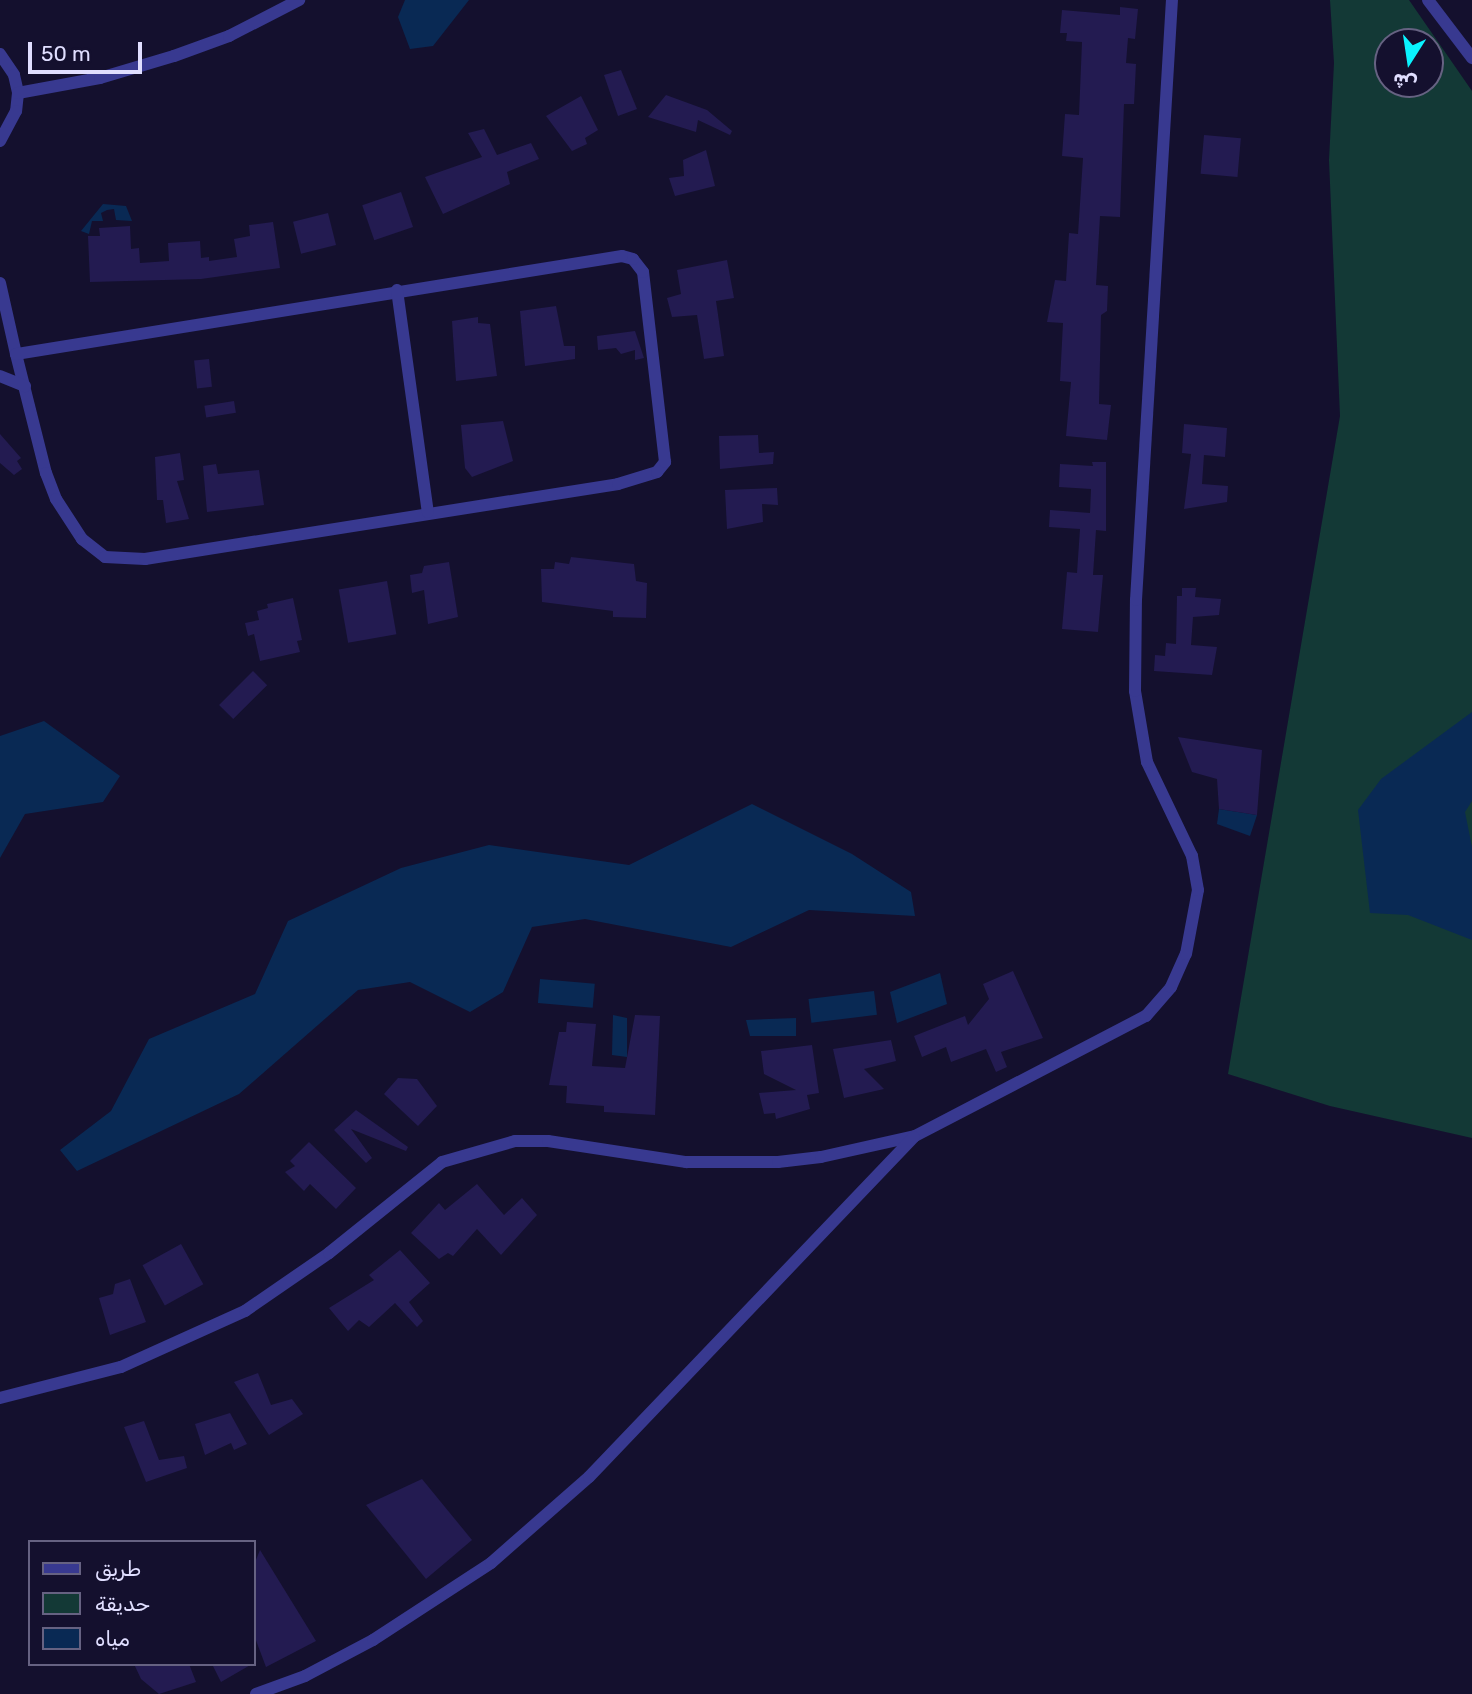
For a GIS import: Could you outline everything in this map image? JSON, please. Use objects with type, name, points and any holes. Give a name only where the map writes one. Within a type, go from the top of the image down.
[{"type":"street","points":[[18,93],[100,78],[174,56],[229,36],[299,0]]},
{"type":"street","points":[[0,1398],[121,1367],[245,1311],[329,1253],[418,1177],[442,1162],[488,1148],[548,1141],[686,1162],[751,1163],[821,1157],[915,1136],[1146,1016],[1171,988],[1186,954],[1198,890],[1192,856],[1147,762],[1135,691],[1136,600],[1172,0]]},
{"type":"street","points":[[1428,0],[1472,58]]},
{"type":"street","points":[[0,54],[14,75],[18,93],[16,111],[0,141]]},
{"type":"street","points":[[0,284],[16,354],[56,499],[82,540],[104,557],[145,559],[428,512],[618,484],[662,468],[661,410],[643,272],[633,258],[611,257],[397,290],[16,354]]},
{"type":"street","points":[[397,290],[428,512]]},
{"type":"street","points":[[0,376],[25,386]]},
{"type":"street","points":[[256,1694],[305,1676],[373,1640],[491,1563],[589,1477],[915,1136]]},
{"type":"green space","points":[[1330,0],[1409,0],[1428,28],[1374,28],[1374,98],[1444,98],[1444,51],[1472,91],[1472,1138],[1330,1106],[1228,1074],[1340,416],[1329,160],[1334,63]]},
{"type":"water","points":[[405,0],[469,0],[433,46],[410,49],[398,17]]},
{"type":"water","points":[[103,204],[126,206],[132,221],[116,220],[114,209],[107,210],[101,213],[103,221],[92,221],[89,234],[81,231]]},
{"type":"water","points":[[1472,712],[1472,801],[1465,812],[1472,847],[1472,940],[1408,915],[1370,913],[1358,810],[1381,779]]},
{"type":"water","points":[[44,721],[120,776],[103,802],[25,814],[0,858],[0,736]]},
{"type":"water","points":[[752,804],[852,854],[911,892],[915,916],[809,910],[731,947],[585,919],[532,927],[503,992],[470,1012],[410,982],[358,990],[239,1094],[77,1171],[60,1150],[111,1111],[149,1039],[255,994],[288,921],[401,868],[489,845],[629,865]]},
{"type":"water","points":[[1219,809],[1257,815],[1250,836],[1217,824]]},
{"type":"water","points":[[940,973],[947,1004],[897,1023],[890,992]]},
{"type":"water","points":[[540,979],[595,984],[593,1008],[538,1003]]},
{"type":"water","points":[[874,991],[877,1015],[811,1023],[808,999]]},
{"type":"water","points":[[613,1015],[627,1018],[627,1057],[612,1055]]},
{"type":"water","points":[[796,1018],[796,1036],[750,1036],[746,1020]]},
{"type":"building","points":[[1120,7],[1138,9],[1135,39],[1128,38],[1126,63],[1136,64],[1134,104],[1124,104],[1120,217],[1100,216],[1096,285],[1108,286],[1107,311],[1101,315],[1099,404],[1111,405],[1107,440],[1066,436],[1071,382],[1060,381],[1063,323],[1047,322],[1055,280],[1066,281],[1069,233],[1078,234],[1083,158],[1062,156],[1065,114],[1079,115],[1082,42],[1066,41],[1067,33],[1060,33],[1062,10],[1120,15]]},
{"type":"building","points":[[621,70],[637,109],[618,116],[604,75]]},
{"type":"building","points":[[666,95],[707,110],[732,131],[730,135],[698,120],[696,132],[648,117]]},
{"type":"building","points":[[581,96],[598,130],[585,138],[587,144],[572,151],[546,116]]},
{"type":"building","points":[[484,129],[497,155],[531,143],[539,159],[507,172],[510,184],[443,214],[425,177],[482,157],[468,133]]},
{"type":"building","points":[[1204,135],[1241,138],[1237,177],[1201,174]]},
{"type":"building","points":[[706,150],[715,186],[675,196],[669,178],[684,176],[683,160]]},
{"type":"building","points":[[401,192],[413,227],[374,240],[362,205]]},
{"type":"building","points":[[328,213],[336,245],[301,254],[293,222]]},
{"type":"building","points":[[273,222],[280,268],[201,279],[90,282],[88,236],[100,236],[99,228],[130,226],[131,249],[139,248],[140,263],[169,261],[168,243],[200,241],[201,258],[209,257],[209,261],[237,257],[234,239],[250,236],[249,225]]},
{"type":"building","points":[[727,260],[734,298],[716,301],[724,356],[704,359],[697,315],[672,317],[667,298],[681,294],[677,270]]},
{"type":"building","points":[[556,306],[564,346],[575,346],[575,359],[525,366],[520,311]]},
{"type":"building","points":[[478,317],[478,323],[490,324],[497,376],[456,381],[452,321]]},
{"type":"building","points":[[635,331],[644,358],[635,360],[635,350],[621,354],[616,348],[598,350],[597,336]]},
{"type":"building","points":[[209,359],[212,387],[197,388],[194,361]]},
{"type":"building","points":[[234,401],[236,413],[206,418],[204,406]]},
{"type":"building","points":[[503,421],[513,461],[472,477],[465,468],[461,425]]},
{"type":"building","points":[[1184,424],[1227,428],[1225,457],[1204,455],[1202,484],[1228,486],[1227,502],[1184,509],[1191,454],[1182,453]]},
{"type":"building","points":[[0,434],[21,458],[17,461],[22,469],[14,475],[0,463]]},
{"type":"building","points":[[758,435],[759,453],[774,452],[773,464],[720,469],[719,436]]},
{"type":"building","points":[[180,453],[184,480],[177,481],[189,519],[166,523],[163,500],[157,500],[155,457]]},
{"type":"building","points":[[1092,462],[1106,462],[1106,531],[1096,530],[1093,575],[1103,575],[1098,632],[1062,629],[1067,572],[1077,573],[1080,529],[1049,527],[1050,510],[1090,513],[1091,489],[1059,487],[1060,464],[1093,466]]},
{"type":"building","points":[[216,464],[218,474],[259,470],[264,505],[207,512],[203,466]]},
{"type":"building","points":[[777,488],[778,505],[762,504],[763,522],[727,529],[725,490]]},
{"type":"building","points":[[571,557],[634,564],[636,581],[647,583],[646,618],[613,617],[613,611],[542,602],[541,569],[554,569],[555,562],[569,564]]},
{"type":"building","points":[[449,562],[458,617],[428,624],[424,590],[412,593],[410,575],[422,573],[424,566]]},
{"type":"building","points":[[387,581],[396,634],[348,643],[339,590]]},
{"type":"building","points":[[1182,588],[1196,588],[1195,597],[1221,599],[1219,615],[1193,617],[1191,645],[1217,647],[1212,675],[1154,671],[1155,655],[1165,656],[1166,643],[1176,644],[1177,596],[1182,596]]},
{"type":"building","points":[[293,598],[302,640],[297,641],[300,652],[260,661],[254,634],[248,636],[245,623],[259,620],[257,611],[268,608],[267,604]]},
{"type":"building","points":[[253,671],[267,685],[233,719],[219,705]]},
{"type":"building","points":[[1178,737],[1262,750],[1257,815],[1219,809],[1217,779],[1192,772]]},
{"type":"building","points":[[1013,971],[1043,1038],[1001,1052],[1007,1067],[996,1072],[986,1049],[951,1062],[946,1047],[922,1057],[914,1036],[965,1016],[968,1025],[989,999],[983,984]]},
{"type":"building","points":[[635,1015],[660,1016],[655,1115],[604,1112],[604,1106],[566,1103],[567,1086],[549,1085],[559,1032],[566,1032],[567,1022],[596,1024],[592,1066],[625,1068]]},
{"type":"building","points":[[891,1040],[896,1061],[864,1069],[884,1089],[844,1098],[833,1049]]},
{"type":"building","points":[[812,1045],[819,1093],[807,1095],[810,1109],[776,1119],[775,1113],[764,1114],[759,1093],[796,1090],[764,1074],[761,1051]]},
{"type":"building","points":[[398,1078],[417,1079],[437,1106],[418,1126],[384,1094]]},
{"type":"building","points":[[356,1110],[408,1147],[406,1151],[351,1129],[372,1158],[366,1163],[334,1130]]},
{"type":"building","points":[[309,1142],[356,1188],[336,1209],[310,1184],[304,1191],[285,1172],[295,1166],[290,1161]]},
{"type":"building","points":[[477,1184],[504,1215],[522,1198],[537,1215],[501,1255],[477,1229],[453,1256],[448,1253],[439,1259],[411,1233],[439,1203],[445,1210]]},
{"type":"building","points":[[181,1244],[203,1284],[165,1306],[143,1265]]},
{"type":"building","points":[[400,1250],[430,1283],[409,1302],[423,1321],[417,1327],[395,1303],[369,1327],[359,1320],[348,1331],[329,1308],[374,1280],[369,1275]]},
{"type":"building","points":[[130,1279],[146,1322],[110,1335],[99,1298],[113,1294],[115,1284]]},
{"type":"building","points":[[258,1373],[271,1405],[292,1399],[303,1414],[269,1435],[234,1382]]},
{"type":"building","points":[[230,1413],[247,1444],[234,1450],[231,1443],[205,1455],[195,1424]]},
{"type":"building","points":[[144,1421],[159,1460],[184,1456],[187,1468],[146,1482],[124,1427]]},
{"type":"building","points":[[422,1479],[472,1540],[426,1579],[366,1505]]},
{"type":"building","points":[[260,1550],[316,1641],[266,1667],[256,1640],[256,1560]]},
{"type":"building","points":[[135,1666],[190,1666],[196,1682],[159,1694],[141,1679]]},
{"type":"building","points":[[213,1666],[249,1666],[221,1682]]}]
